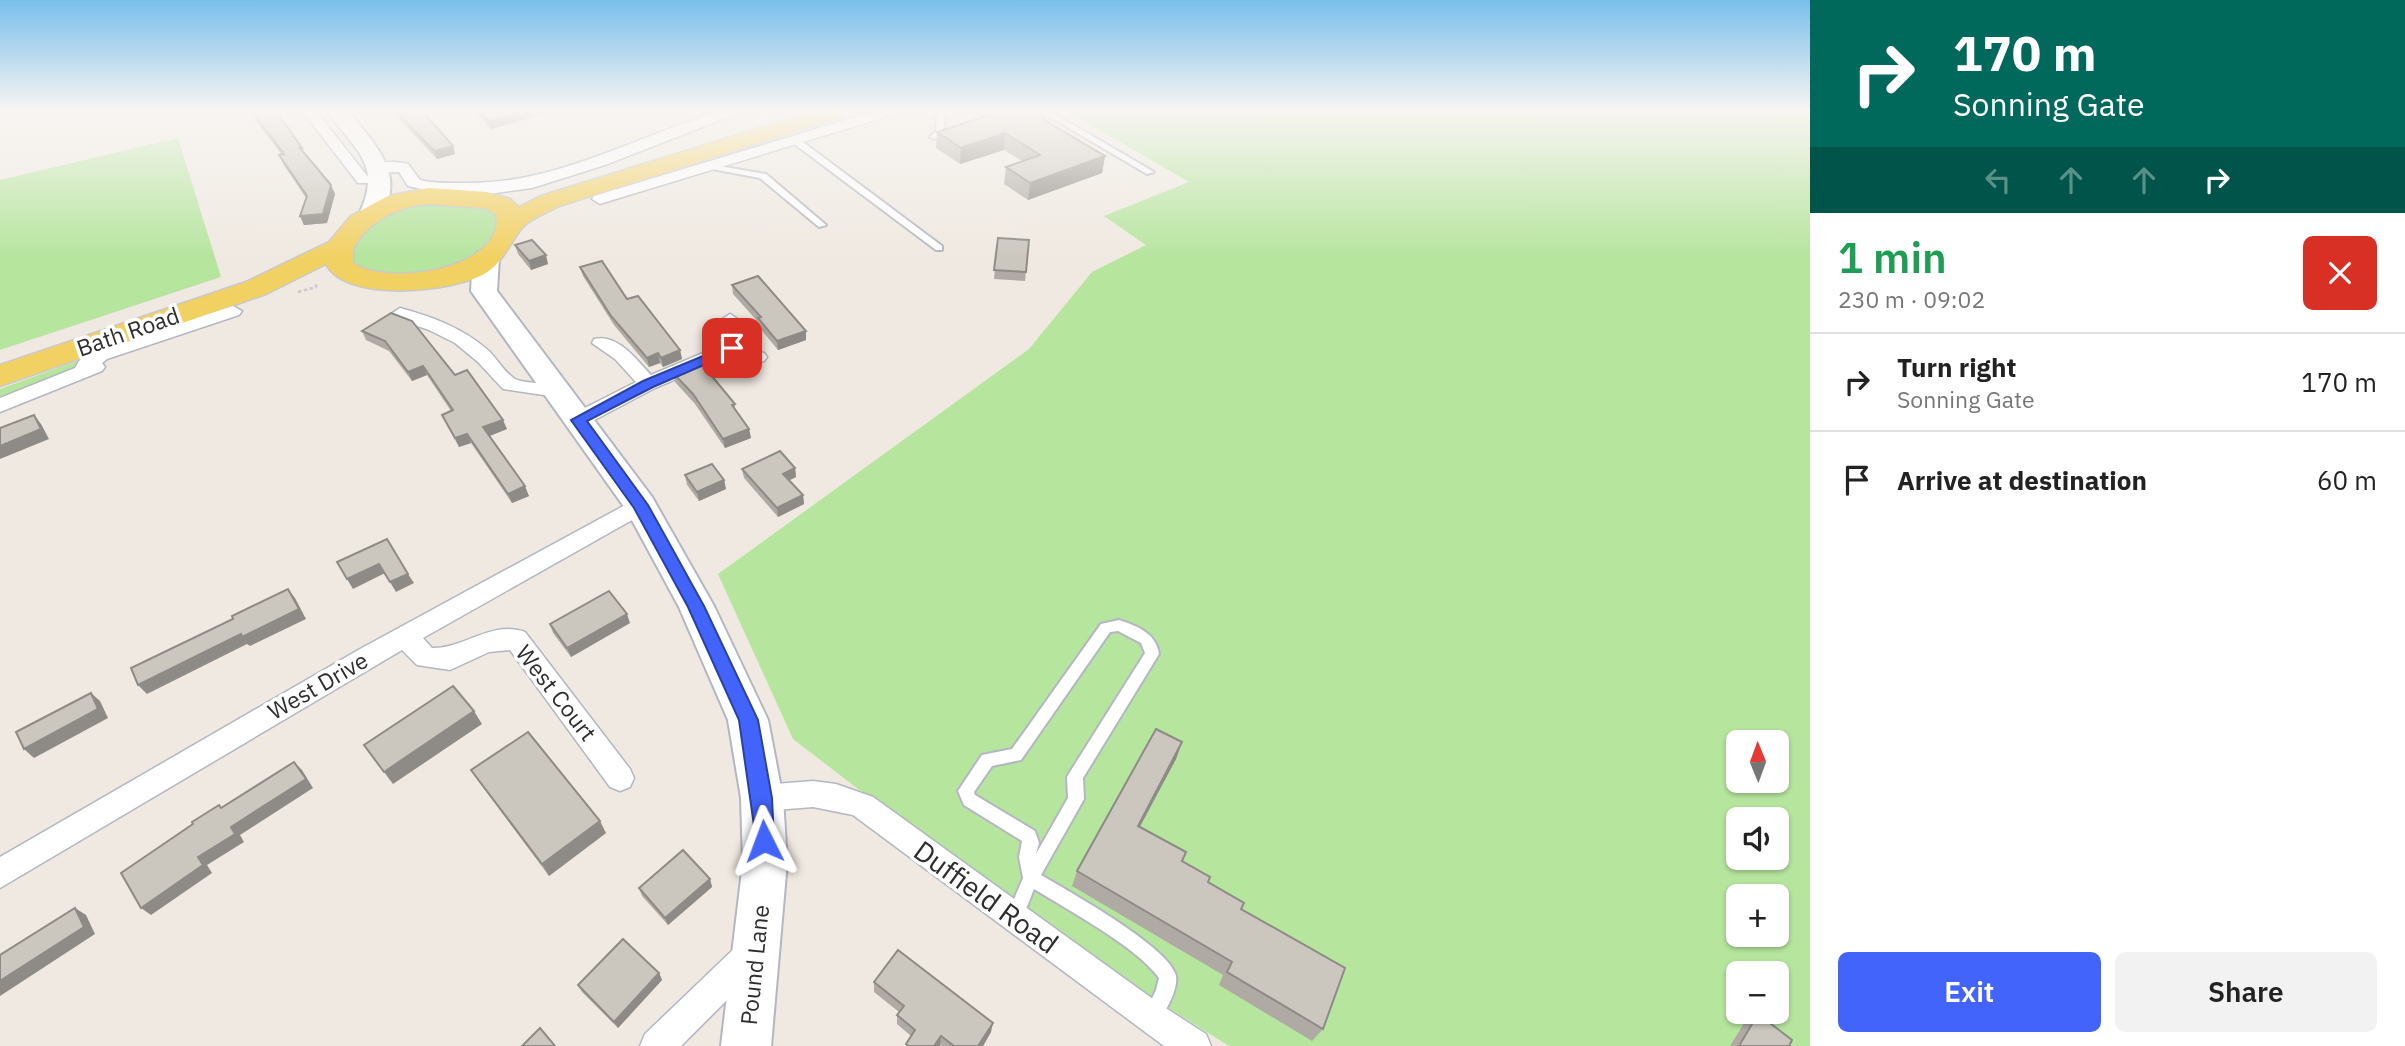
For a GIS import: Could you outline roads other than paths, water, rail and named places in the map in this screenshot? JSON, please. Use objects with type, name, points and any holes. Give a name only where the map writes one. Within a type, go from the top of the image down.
[{"type":"main road","points":[[475,198],[496,202],[510,214],[511,222],[485,274],[469,270],[429,281],[353,275],[340,265],[338,248],[372,212],[396,201],[429,196],[513,196],[643,161]]},
{"type":"main road","points":[[511,222],[550,201],[664,161]]},
{"type":"main road","name":"Bath Road","points":[[0,376],[256,288],[338,248]]},
{"type":"main road","name":"Bath Road","points":[[256,288],[303,279],[353,275]]},
{"type":"street","points":[[354,161],[372,169],[404,191],[429,196]]},
{"type":"street","points":[[354,161],[372,169],[402,166],[414,183],[488,190],[522,187],[605,161]]},
{"type":"street","points":[[367,161],[379,194],[372,212]]},
{"type":"street","points":[[600,199],[710,166],[716,161]]},
{"type":"street","name":"Pound Lane","points":[[485,274],[568,405],[640,505],[696,606],[748,720],[762,798],[765,862],[746,1046]]},
{"type":"street","points":[[82,372],[86,365],[100,355],[233,310]]},
{"type":"street","points":[[400,314],[441,326],[480,350],[510,385],[568,405],[622,397],[732,348],[757,357]]},
{"type":"street","points":[[730,320],[732,348]]},
{"type":"street","points":[[622,355],[635,339]]},
{"type":"street","points":[[601,343],[622,355],[648,384]]},
{"type":"street","points":[[0,405],[151,347]]},
{"type":"street","points":[[622,397],[643,407]]},
{"type":"street","name":"West Drive","points":[[0,873],[405,636],[640,505]]},
{"type":"street","name":"West Court","points":[[405,636],[426,658],[450,659],[485,642],[516,639],[620,778]]},
{"type":"street","name":"Duffield Road","points":[[762,798],[801,793],[835,795],[863,806],[1194,1046]]},
{"type":"street","points":[[657,1046],[756,949]]},
{"type":"lane","points":[[822,161],[939,248]]},
{"type":"lane","points":[[1131,161],[1150,172]]},
{"type":"lane","points":[[710,166],[763,176],[822,225]]},
{"type":"lane","points":[[1014,918],[1031,878],[1076,799],[1075,777],[1152,654],[1151,645],[1145,637],[1119,625],[1106,628],[1016,755],[987,760],[966,791],[969,800],[1030,836],[1027,857],[1031,878],[1119,934],[1160,965],[1167,981],[1152,1018]]}]
